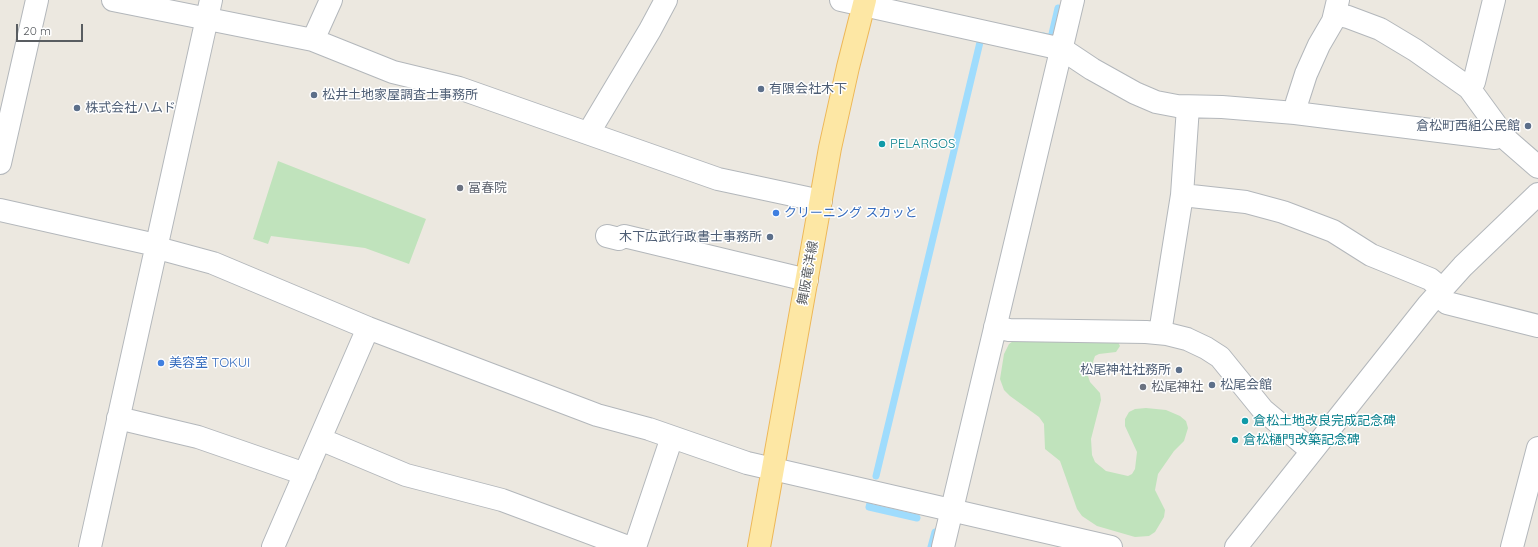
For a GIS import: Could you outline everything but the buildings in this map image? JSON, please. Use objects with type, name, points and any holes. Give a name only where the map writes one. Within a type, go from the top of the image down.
[{"type":"main road","name":"舞阪竜洋線","points":[[759,547],[838,108],[864,2]]},
{"type":"street","points":[[0,163],[7,102],[37,0]]},
{"type":"street","points":[[113,0],[209,9],[313,40],[393,72],[459,88],[718,179],[821,201]]},
{"type":"street","points":[[313,40],[331,0]]},
{"type":"street","points":[[590,134],[592,127],[650,30],[666,0]]},
{"type":"street","points":[[841,0],[864,2],[1062,49],[1092,69],[1135,93],[1156,102],[1188,107],[1222,107],[1295,113],[1495,138],[1502,133]]},
{"type":"street","points":[[943,547],[1073,0]]},
{"type":"street","points":[[1469,88],[1474,82],[1494,0]]},
{"type":"street","points":[[1295,113],[1297,102],[1311,59],[1336,7],[1348,17],[1380,29],[1415,50],[1469,88],[1507,140],[1538,167]]},
{"type":"street","points":[[90,547],[209,9]]},
{"type":"street","points":[[1160,333],[1182,195],[1188,107]]},
{"type":"street","points":[[1236,547],[1439,292],[1538,194]]},
{"type":"street","points":[[1182,195],[1246,202],[1283,212],[1332,232],[1371,255],[1430,279],[1447,303],[1538,326]]},
{"type":"street","points":[[0,210],[156,245],[165,250],[213,263],[368,328],[597,415],[672,437],[747,463],[1111,547]]},
{"type":"street","points":[[607,236],[619,239],[624,236],[807,280]]},
{"type":"street","points":[[995,327],[1009,330],[1160,333],[1187,340],[1206,348],[1220,357],[1263,410],[1312,451]]},
{"type":"street","points":[[273,547],[368,328]]},
{"type":"street","points":[[118,418],[209,440],[305,474]]},
{"type":"street","points":[[635,547],[672,437]]},
{"type":"street","points":[[320,439],[406,475],[502,500],[628,547]]},
{"type":"street","points":[[1512,547],[1538,448]]},
{"type":"green space","points":[[278,161],[426,219],[409,264],[365,248],[271,236],[268,244],[253,239]]},
{"type":"green space","points":[[1016,339],[1117,340],[1120,346],[1116,352],[1099,354],[1095,356],[1088,376],[1090,382],[1100,393],[1101,400],[1091,439],[1092,455],[1095,462],[1106,471],[1128,476],[1132,474],[1135,469],[1137,452],[1125,426],[1125,419],[1129,412],[1135,409],[1146,408],[1166,410],[1180,416],[1186,421],[1188,428],[1184,441],[1174,451],[1158,474],[1155,490],[1165,510],[1164,517],[1155,532],[1149,536],[1135,537],[1097,526],[1082,516],[1077,509],[1060,461],[1045,449],[1044,424],[1039,417],[1004,390],[1000,379],[1004,354],[1009,344]]},
{"type":"waterway","points":[[1043,36],[1051,38],[1058,8]]},
{"type":"waterway","points":[[876,476],[981,38]]},
{"type":"waterway","points":[[870,503],[869,507],[917,518]]},
{"type":"waterway","points":[[931,547],[935,532]]},
{"type":"place","name":"有限会社木下","points":[[761,89]]},
{"type":"place","name":"松井土地家屋調査士事務所","points":[[314,95]]},
{"type":"place","name":"株式会社ハムド","points":[[77,108]]},
{"type":"place","name":"倉松町西組公民館","points":[[1528,126]]},
{"type":"place","name":"PELARGOS","points":[[882,144]]},
{"type":"place","name":"冨春院","points":[[460,188]]},
{"type":"place","name":"クリーニング スカッと","points":[[776,213]]},
{"type":"place","name":"木下広武行政書士事務所","points":[[770,237]]},
{"type":"place","name":"美容室 TOKUI","points":[[161,363]]},
{"type":"place","name":"松尾神社社務所","points":[[1179,370]]},
{"type":"place","name":"松尾会館","points":[[1212,385]]},
{"type":"place","name":"松尾神社","points":[[1143,387]]},
{"type":"place","name":"倉松土地改良完成記念碑","points":[[1245,421]]},
{"type":"place","name":"倉松樋門改築記念碑","points":[[1235,440]]}]
